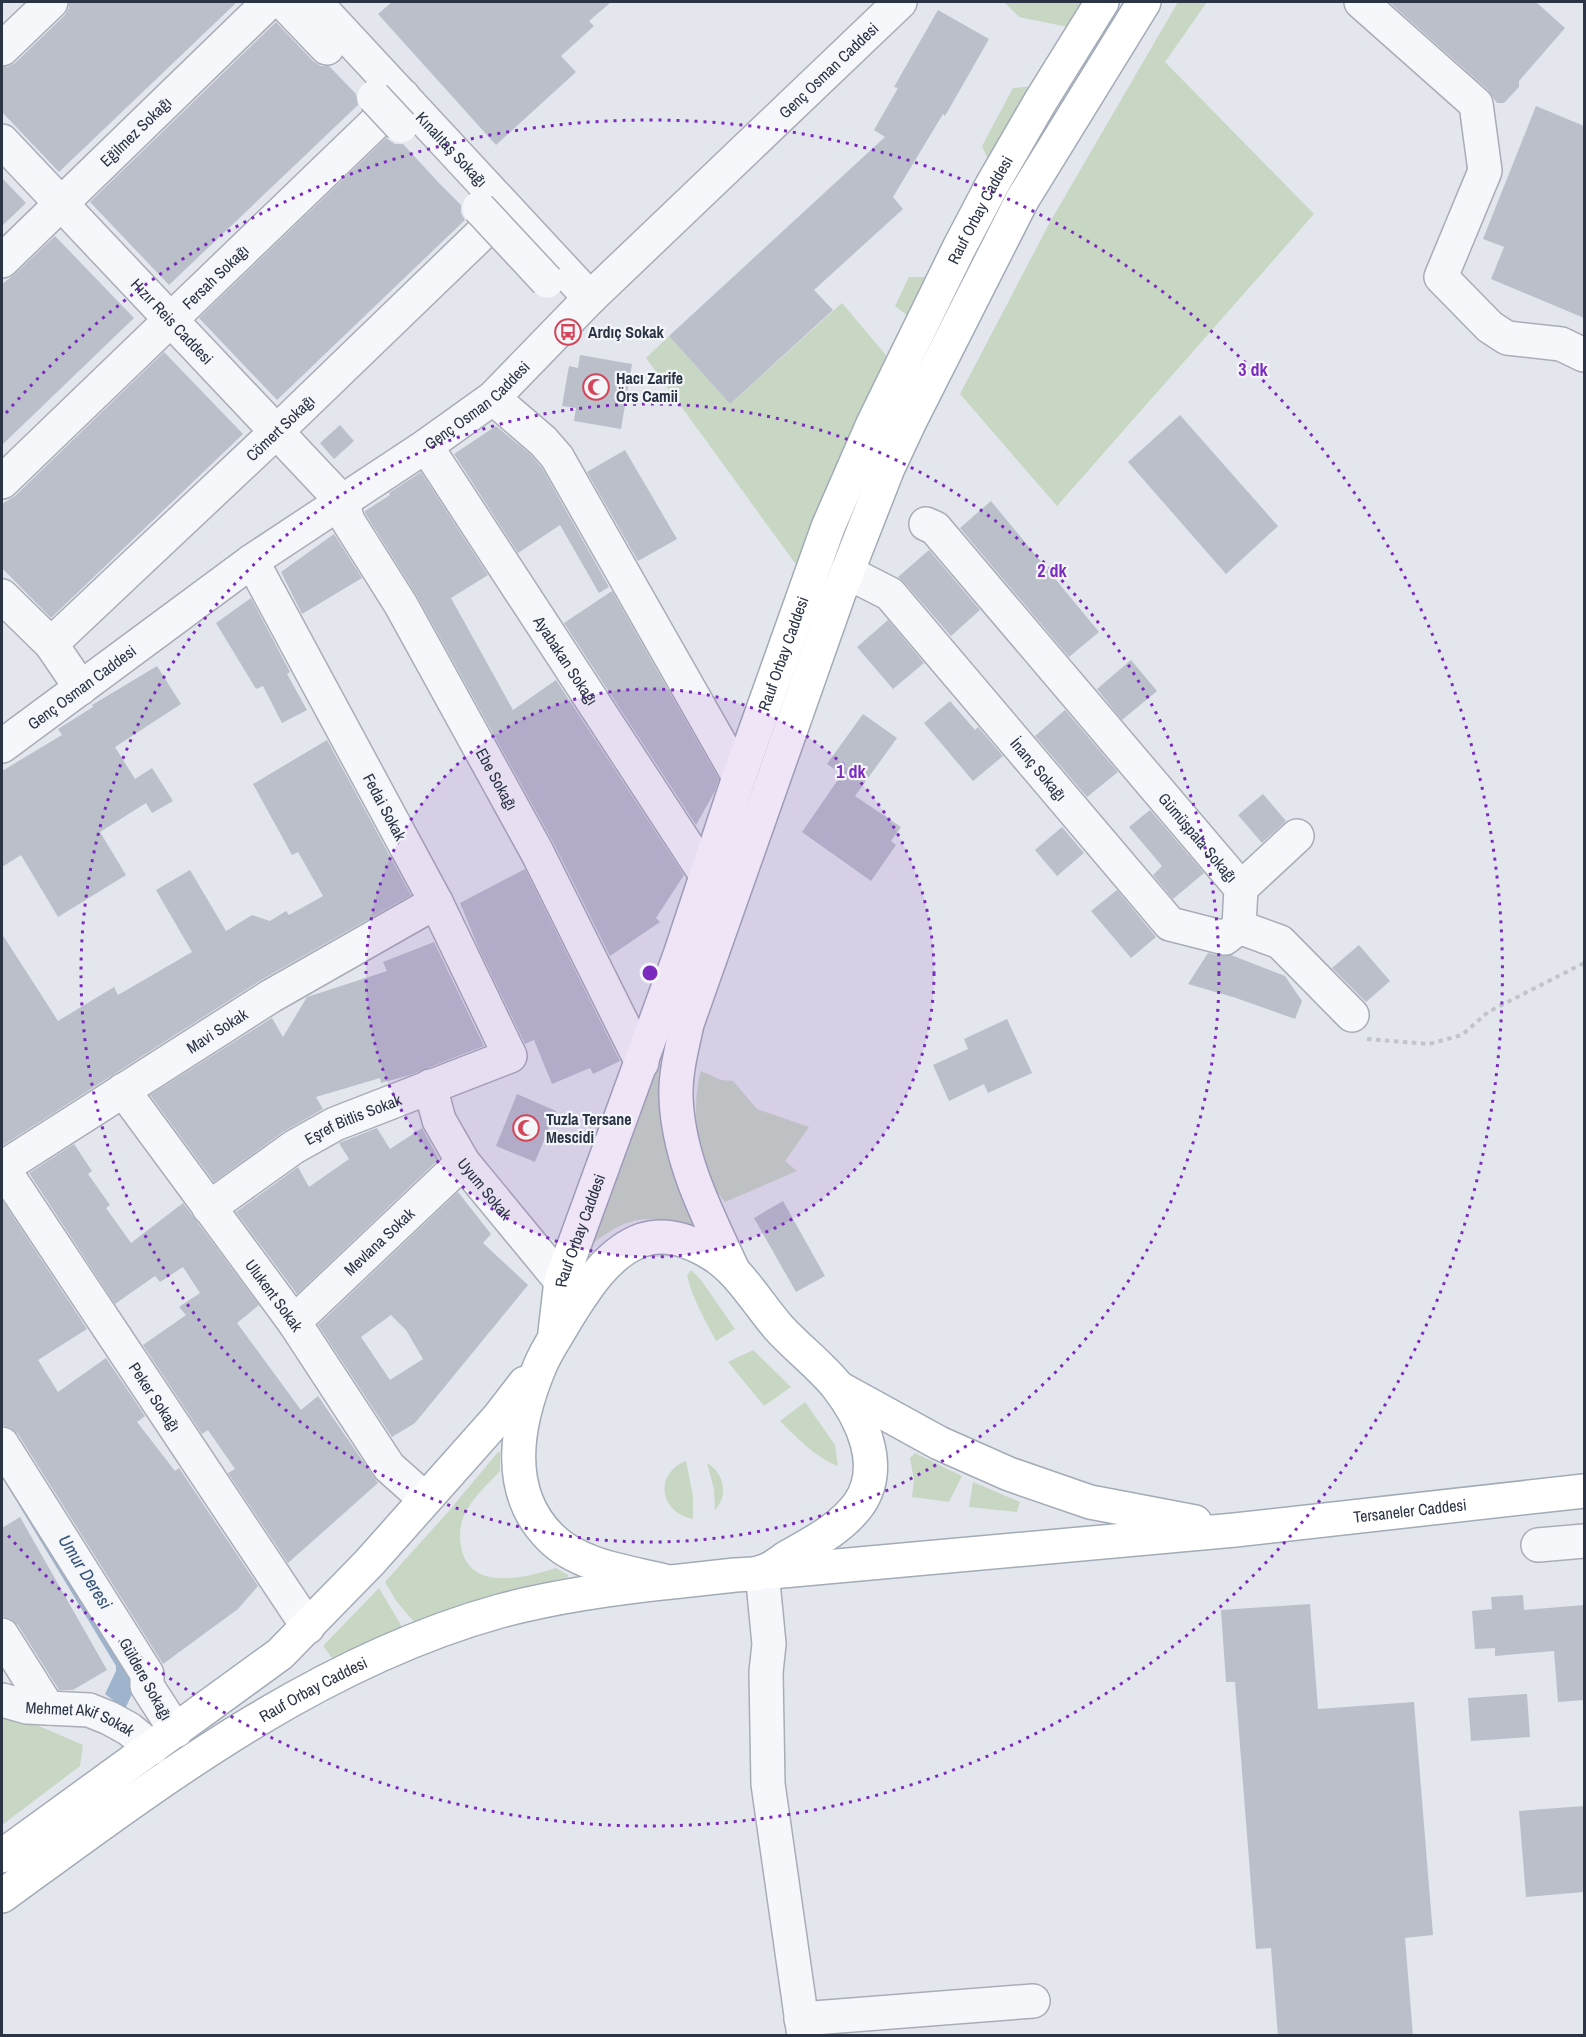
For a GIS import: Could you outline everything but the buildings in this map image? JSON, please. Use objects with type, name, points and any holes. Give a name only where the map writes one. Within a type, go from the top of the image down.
[{"type":"main road","name":"Rauf Orbay Caddesi","points":[[669,1582],[605,1566],[574,1554],[553,1541],[538,1523],[527,1502],[520,1480],[518,1452],[521,1422],[547,1352],[561,1281],[642,1062],[739,777],[828,527],[872,426],[992,185],[1102,2]]},
{"type":"main road","name":"Rauf Orbay Caddesi","points":[[2,1896],[92,1830],[207,1751],[265,1714],[356,1666],[436,1632],[545,1599],[762,1572],[826,1535],[846,1519],[861,1501],[869,1481],[871,1456],[864,1430],[837,1386],[789,1339],[760,1306],[732,1268],[694,1183],[682,1143],[676,1096],[682,1048],[687,1024],[847,572],[884,477],[905,430],[999,244],[1049,154],[1142,3]]},
{"type":"main road","name":"Rauf Orbay Caddesi","points":[[2,1856],[280,1654],[308,1627],[369,1563],[498,1418],[547,1352],[576,1304],[597,1276],[628,1246],[645,1239],[659,1237],[677,1239],[695,1245],[732,1268]]},
{"type":"main road","points":[[837,1386],[939,1443],[1008,1474],[1090,1502],[1235,1530]]},
{"type":"main road","name":"Tersaneler Caddesi","points":[[762,1572],[1235,1530],[1584,1491]]},
{"type":"street","points":[[2,49],[51,2]]},
{"type":"street","name":"Genç Osman Caddesi","points":[[2,746],[252,561],[426,446],[493,398],[584,305],[900,2]]},
{"type":"street","points":[[1361,2],[1476,104],[1485,171],[1441,277],[1490,327],[1507,338],[1561,344],[1584,355]]},
{"type":"street","points":[[303,4],[393,106],[584,305]]},
{"type":"street","name":"Eğilmez Sokağı","points":[[2,261],[61,205],[303,4]]},
{"type":"street","name":"Fersah Sokağı","points":[[2,482],[393,106]]},
{"type":"street","name":"Hızır Reis Caddesi","points":[[2,141],[342,501]]},
{"type":"street","points":[[493,208],[547,280],[584,305]]},
{"type":"street","name":"Cömert Sokağı","points":[[51,644],[276,432],[493,208]]},
{"type":"street","points":[[493,398],[543,441],[557,457],[739,777]]},
{"type":"street","name":"Ayabakan Sokağı","points":[[426,446],[706,875]]},
{"type":"street","name":"Ebe Sokağı","points":[[342,501],[348,521],[401,605],[537,852],[642,1062]]},
{"type":"street","name":"Gümüşpala Sokağı","points":[[926,524],[935,528],[1241,888],[1239,927]]},
{"type":"street","name":"Fedai Sokak","points":[[252,561],[436,902],[510,1056]]},
{"type":"street","name":"İnanç Sokağı","points":[[847,572],[890,594],[1170,924],[1225,938],[1239,927]]},
{"type":"street","points":[[2,596],[51,644],[81,688]]},
{"type":"street","points":[[1241,888],[1297,836]]},
{"type":"street","name":"Mavi Sokak","points":[[2,1167],[271,996],[436,902]]},
{"type":"street","points":[[1239,927],[1280,942],[1352,1015]]},
{"type":"street","name":"Eşref Bitlis Sokak","points":[[209,1208],[313,1136],[369,1110],[510,1056]]},
{"type":"street","name":"Uyum Sokak","points":[[430,1086],[439,1120],[463,1162],[561,1281]]},
{"type":"street","name":"Ulukent Sokak","points":[[123,1090],[294,1322],[389,1467],[425,1499]]},
{"type":"street","name":"Mevlana Sokak","points":[[294,1322],[463,1162]]},
{"type":"street","name":"Peker Sokağı","points":[[2,1167],[308,1627]]},
{"type":"street","name":"Güldere Sokağı","points":[[2,1444],[147,1674],[147,1686],[164,1739]]},
{"type":"street","points":[[1538,1545],[1584,1541]]},
{"type":"street","points":[[762,1572],[769,1644],[766,1672],[768,1784],[803,2027],[1033,2001]]},
{"type":"street","points":[[2,1635],[48,1708]]},
{"type":"street","name":"Mehmet Akif Sokak","points":[[2,1700],[27,1707],[89,1710],[129,1729],[164,1739]]},
{"type":"path","points":[[1352,1015],[1362,1038],[1429,1044],[1462,1035],[1488,1012],[1584,963]]},
{"type":"green space","points":[[1004,2],[1084,2],[1068,27],[1019,17]]},
{"type":"green space","points":[[1178,2],[1207,2],[1165,62],[1314,214],[1057,506],[960,394],[1050,222]]},
{"type":"green space","points":[[1034,86],[990,164],[982,146],[1013,88]]},
{"type":"green space","points":[[909,277],[933,277],[913,320],[895,306]]},
{"type":"green space","points":[[842,303],[890,360],[800,570],[646,358],[669,336],[730,404]]},
{"type":"green space","points":[[871,467],[659,1063],[659,1104],[665,1142],[680,1186],[700,1230],[668,1222],[643,1220],[619,1226],[591,1245],[838,549]]},
{"type":"green space","points":[[701,1071],[721,1080],[733,1081],[757,1109],[809,1127],[785,1161],[797,1171],[725,1202],[707,1179],[699,1154],[696,1108]]},
{"type":"green space","points":[[691,1270],[701,1280],[735,1329],[716,1341],[690,1285],[687,1276]]},
{"type":"green space","points":[[753,1350],[791,1387],[764,1406],[728,1362]]},
{"type":"green space","points":[[805,1402],[835,1445],[838,1466],[814,1453],[780,1421]]},
{"type":"green space","points":[[500,1452],[500,1471],[472,1502],[462,1523],[461,1546],[468,1564],[477,1572],[489,1577],[517,1577],[556,1568],[568,1577],[465,1604],[414,1622],[397,1602],[385,1582]]},
{"type":"green space","points":[[915,1453],[962,1476],[949,1502],[912,1497],[914,1480],[910,1458]]},
{"type":"green space","points":[[686,1461],[693,1496],[693,1519],[673,1509],[665,1493],[665,1483],[669,1475],[675,1467]]},
{"type":"green space","points":[[707,1463],[717,1472],[723,1485],[722,1498],[715,1510],[714,1489]]},
{"type":"green space","points":[[973,1482],[1020,1502],[1017,1512],[969,1507]]},
{"type":"green space","points":[[379,1588],[402,1627],[333,1659],[323,1646]]},
{"type":"green space","points":[[2,1710],[83,1745],[80,1766],[2,1825]]},
{"type":"water","points":[[2,1450],[139,1679],[125,1709],[105,1694],[116,1671],[116,1666],[2,1477]]},
{"type":"place","name":"Ardıç Sokak","points":[[568,332]]},
{"type":"place","name":"Hacı Zarife Örs Camii","points":[[596,387]]},
{"type":"place","name":"Tuzla Tersane Mescidi","points":[[526,1128]]},
{"type":"water label","name":"Umur Deresi","points":[[85,1572]]}]
